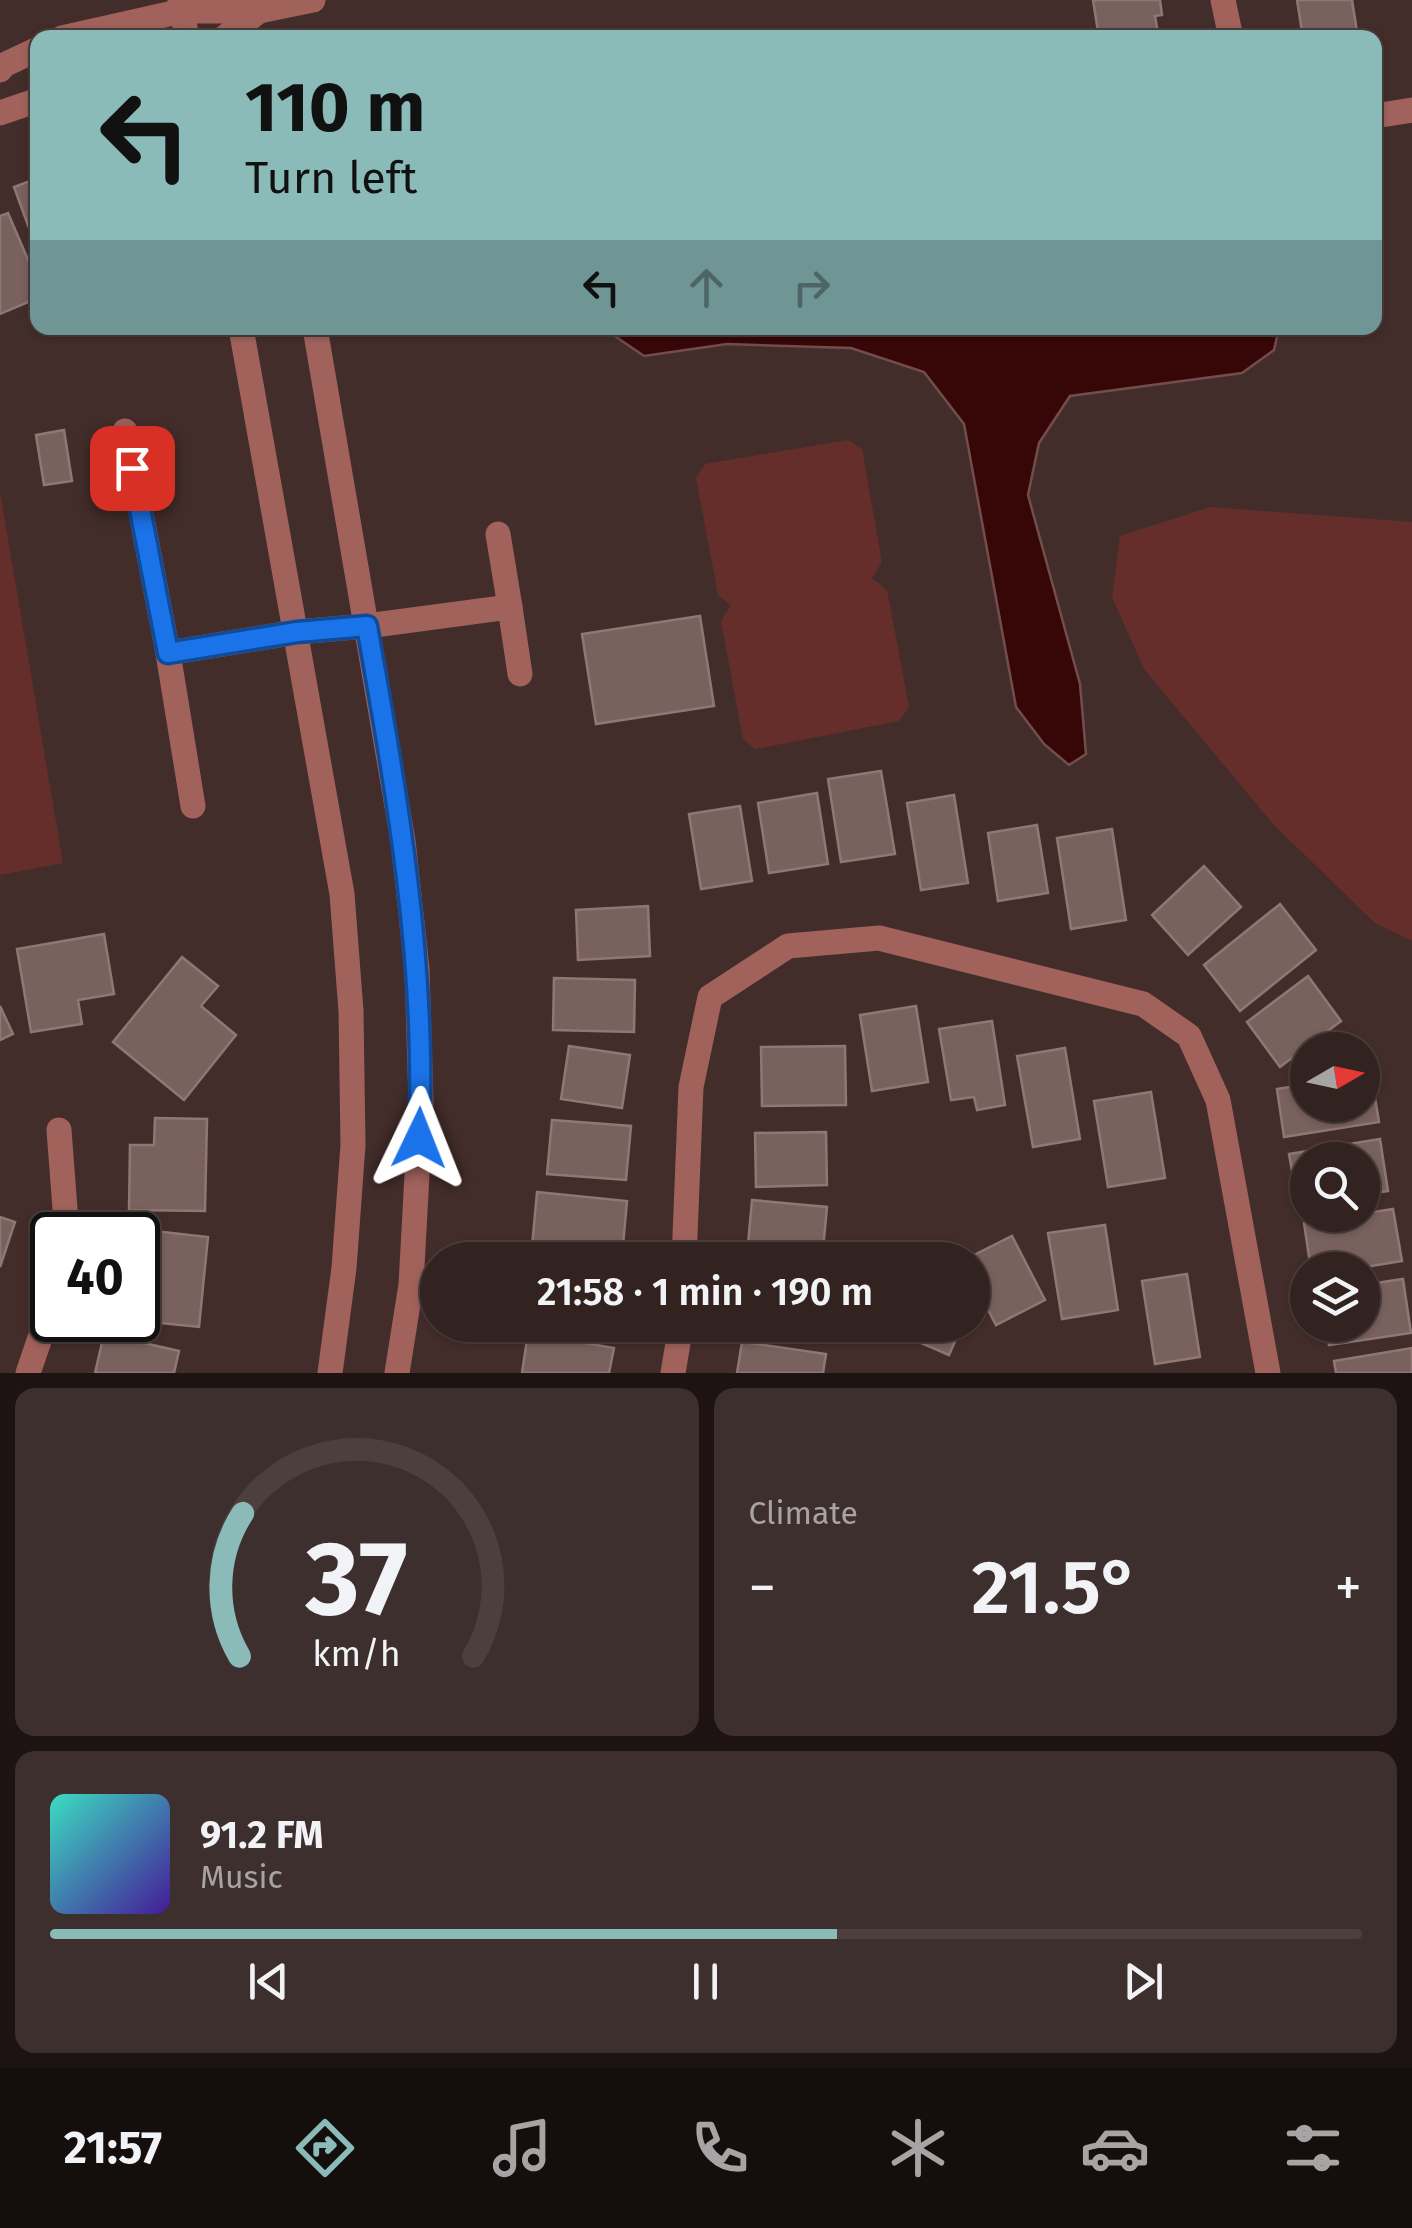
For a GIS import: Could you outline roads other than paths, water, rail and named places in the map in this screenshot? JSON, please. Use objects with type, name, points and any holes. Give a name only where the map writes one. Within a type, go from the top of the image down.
[{"type":"street","points":[[92,30],[181,6],[314,0]]},
{"type":"street","points":[[1223,0],[1229,30]]},
{"type":"street","points":[[232,30],[258,5]]},
{"type":"street","points":[[258,5],[263,30]]},
{"type":"street","points":[[0,70],[30,53]]},
{"type":"street","points":[[0,112],[30,103]]},
{"type":"street","points":[[1382,115],[1412,110]]},
{"type":"street","points":[[242,335],[342,894],[351,1011],[353,1145],[344,1268],[330,1373]]},
{"type":"street","points":[[316,335],[403,840],[417,969],[419,1138],[411,1285],[398,1373]]},
{"type":"street","points":[[125,431],[194,806]]},
{"type":"street","points":[[498,534],[520,674]]},
{"type":"street","points":[[168,653],[297,632],[510,607]]},
{"type":"street","points":[[685,1242],[691,1087],[710,997],[788,946],[879,938],[1143,1004],[1189,1036],[1218,1100],[1268,1373]]},
{"type":"street","points":[[59,1130],[65,1212]]},
{"type":"street","points":[[28,1373],[39,1342]]},
{"type":"street","points":[[673,1373],[678,1342]]}]
